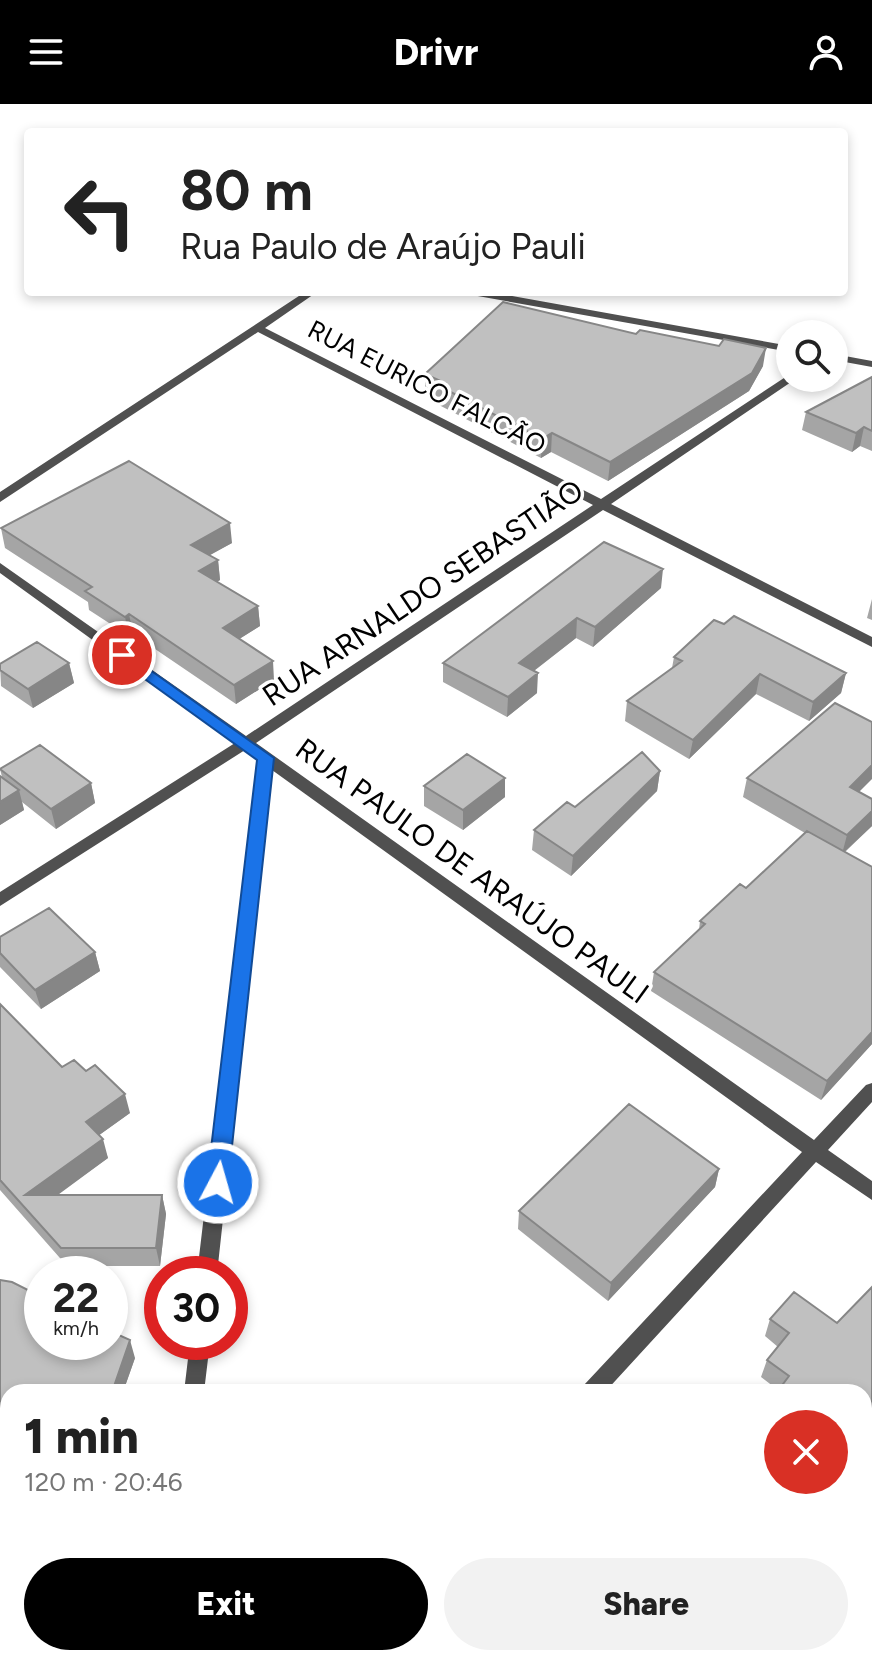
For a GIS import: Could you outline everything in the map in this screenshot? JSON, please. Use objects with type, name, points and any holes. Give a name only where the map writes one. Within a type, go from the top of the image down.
[{"type":"street","points":[[0,498],[306,296]]},
{"type":"street","points":[[494,296],[776,346]]},
{"type":"street","name":"RUA EURICO FALCÃO","points":[[258,328],[872,643]]},
{"type":"street","points":[[848,360],[872,364]]},
{"type":"street","name":"RUA ARNALDO SEBASTIÃO","points":[[0,900],[245,743],[776,388]]},
{"type":"street","name":"RUA PAULO DE ARAÚJO PAULI","points":[[0,567],[872,1192]]},
{"type":"street","points":[[209,1256],[266,758]]},
{"type":"street","points":[[598,1384],[872,1090]]},
{"type":"street","points":[[195,1384],[198,1360]]},
{"type":"building","points":[[503,302],[636,334],[640,330],[719,346],[724,339],[766,348],[752,373],[610,462],[552,433],[542,439],[439,386],[445,383],[425,374]]},
{"type":"building","points":[[872,377],[872,431],[864,427],[856,433],[806,412]]},
{"type":"building","points":[[129,461],[230,523],[191,545],[218,560],[199,571],[258,606],[223,628],[273,661],[234,685],[129,614],[125,617],[85,591],[92,587],[1,528]]},
{"type":"building","points":[[604,542],[663,569],[595,627],[577,618],[519,663],[538,673],[508,697],[443,663]]},
{"type":"building","points":[[734,616],[846,673],[813,702],[760,674],[693,740],[627,701],[682,661],[674,657],[714,620],[724,624]]},
{"type":"building","points":[[37,642],[69,663],[28,689],[0,670],[0,664]]},
{"type":"building","points":[[835,703],[872,722],[872,765],[850,787],[872,799],[872,811],[847,835],[747,778]]},
{"type":"building","points":[[40,745],[91,783],[51,809],[0,769]]},
{"type":"building","points":[[642,752],[660,771],[573,856],[534,830],[567,802],[575,807]]},
{"type":"building","points":[[467,754],[505,778],[463,810],[424,786]]},
{"type":"building","points":[[0,776],[19,790],[0,802]]},
{"type":"building","points":[[807,831],[872,867],[872,1032],[827,1081],[654,972],[705,924],[700,921],[740,884],[746,888]]},
{"type":"building","points":[[49,908],[95,952],[35,990],[0,953],[0,937]]},
{"type":"building","points":[[0,1004],[62,1067],[74,1060],[86,1071],[95,1065],[125,1094],[86,1122],[103,1139],[25,1195],[162,1195],[156,1248],[61,1248],[0,1180]]},
{"type":"building","points":[[629,1104],[719,1169],[611,1283],[519,1211]]},
{"type":"building","points":[[0,1280],[24,1288],[24,1360],[123,1360],[115,1384],[0,1384]]},
{"type":"building","points":[[872,1287],[872,1384],[783,1384],[789,1376],[767,1360],[789,1333],[770,1319],[794,1292],[837,1323]]},
{"type":"route","points":[[122,655],[266,758],[218,1183]]}]
